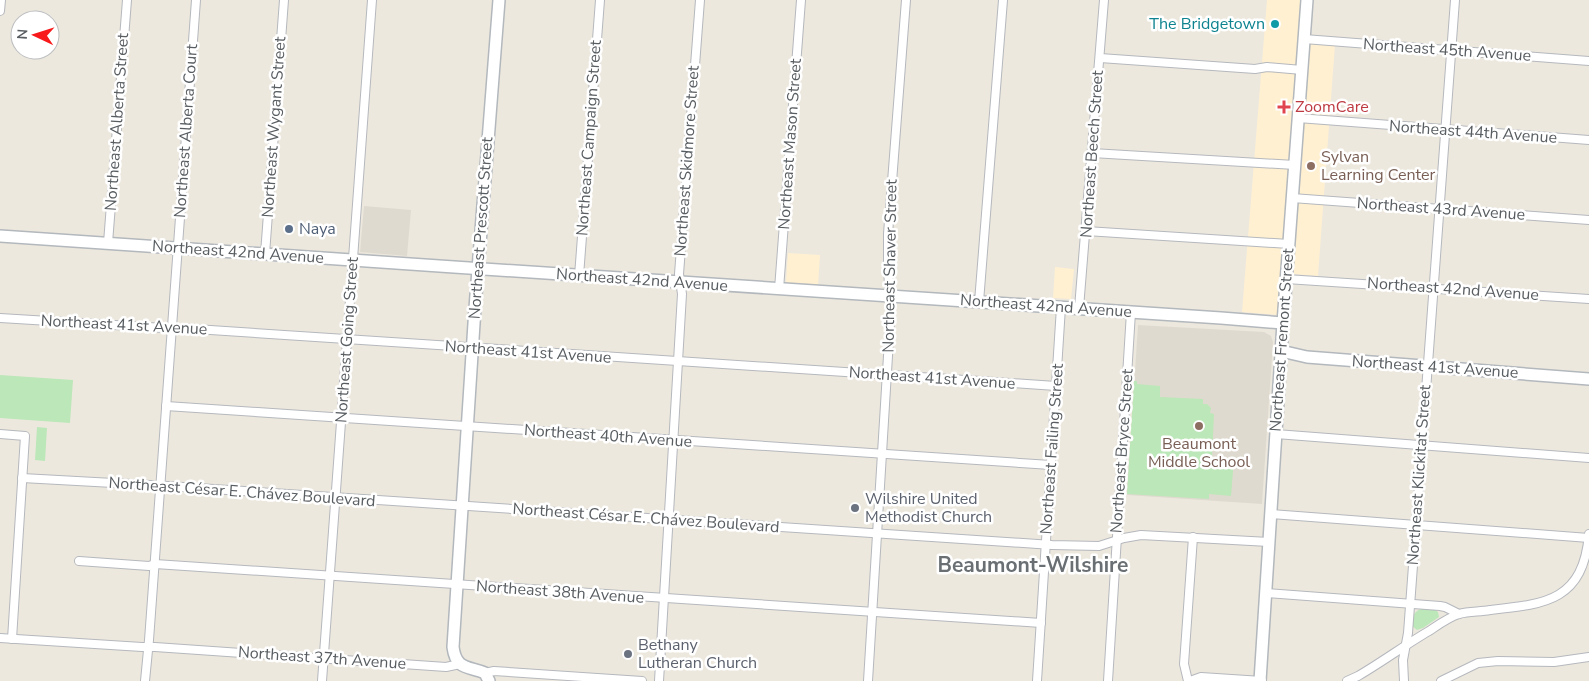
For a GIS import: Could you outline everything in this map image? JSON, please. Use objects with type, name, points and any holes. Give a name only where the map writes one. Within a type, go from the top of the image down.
[{"type":"street","points":[[0,11],[1,0]]},
{"type":"street","name":"Northeast Alberta Street","points":[[108,243],[127,0]]},
{"type":"street","name":"Northeast Alberta Court","points":[[144,681],[155,564],[196,0]]},
{"type":"street","name":"Northeast Wygant Street","points":[[265,254],[284,0]]},
{"type":"street","name":"Northeast Going Street","points":[[322,681],[372,0]]},
{"type":"street","name":"Northeast Prescott Street","points":[[460,664],[453,647],[472,348],[499,0]]},
{"type":"street","name":"Northeast Campaign Street","points":[[578,276],[600,0]]},
{"type":"street","name":"Northeast Skidmore Street","points":[[658,681],[682,294],[679,274],[700,0]]},
{"type":"street","name":"Northeast Mason Street","points":[[779,289],[801,0]]},
{"type":"street","name":"Northeast Shaver Street","points":[[868,681],[891,307],[888,234],[906,0]]},
{"type":"street","points":[[980,302],[1003,0]]},
{"type":"street","name":"Northeast Beech Street","points":[[1079,308],[1104,0]]},
{"type":"street","name":"Northeast Fremont Street","points":[[1261,681],[1281,351],[1307,0]]},
{"type":"street","name":"Northeast Klickitat Street","points":[[1404,681],[1403,660],[1410,603],[1455,0]]},
{"type":"street","name":"Northeast 45th Avenue","points":[[1304,39],[1589,61]]},
{"type":"street","points":[[1100,58],[1255,69],[1266,67],[1302,70]]},
{"type":"street","name":"Northeast 44th Avenue","points":[[1298,118],[1589,140]]},
{"type":"street","points":[[1092,154],[1295,165]]},
{"type":"street","name":"Northeast 43rd Avenue","points":[[1292,198],[1589,220]]},
{"type":"street","points":[[1086,231],[1289,244]]},
{"type":"street","name":"Northeast 42nd Avenue","points":[[0,236],[1283,323]]},
{"type":"street","name":"Northeast 42nd Avenue","points":[[1286,278],[1589,299]]},
{"type":"street","name":"Northeast Failing Street","points":[[1037,681],[1061,307]]},
{"type":"street","name":"Northeast Bryce Street","points":[[1108,681],[1131,312]]},
{"type":"street","name":"Northeast 41st Avenue","points":[[0,318],[1056,386]]},
{"type":"street","name":"Northeast 41st Avenue","points":[[1281,351],[1307,357],[1589,378]]},
{"type":"street","name":"Northeast 40th Avenue","points":[[166,406],[1051,465]]},
{"type":"street","points":[[0,434],[25,436],[12,639]]},
{"type":"street","points":[[1276,434],[1589,458]]},
{"type":"street","name":"Northeast César E. Chávez Boulevard","points":[[22,478],[1046,545],[1099,546],[1141,535],[1269,542]]},
{"type":"street","points":[[1271,514],[1589,536],[1582,568],[1573,582],[1558,596],[1533,605],[1459,614],[1347,681]]},
{"type":"street","points":[[1193,537],[1184,664],[1189,681],[1201,677],[1261,681]]},
{"type":"street","name":"Northeast 38th Avenue","points":[[79,561],[149,566],[155,564],[458,586],[1040,623]]},
{"type":"street","points":[[1266,593],[1410,603],[1445,607],[1459,614]]},
{"type":"street","name":"Northeast 37th Avenue","points":[[0,638],[446,667],[460,664],[487,677],[494,671],[642,681]]},
{"type":"street","points":[[1441,681],[1478,663],[1498,661],[1554,662],[1589,657]]},
{"type":"shaded area","points":[[1267,0],[1301,0],[1278,315],[1242,312]]},
{"type":"shaded area","points":[[1307,43],[1335,44],[1318,276],[1292,274]]},
{"type":"shaded area","points":[[364,206],[411,210],[407,256],[360,252]]},
{"type":"shaded area","points":[[788,253],[820,255],[818,286],[786,283]]},
{"type":"shaded area","points":[[1055,267],[1074,269],[1071,299],[1053,298]]},
{"type":"shaded area","name":"Beaumont Middle School","points":[[1138,325],[1264,332],[1271,336],[1273,342],[1262,504],[1127,495]]},
{"type":"green space","points":[[0,375],[73,380],[70,423],[0,418]]},
{"type":"green space","points":[[1134,381],[1137,381],[1137,384],[1160,386],[1160,397],[1203,399],[1203,404],[1207,404],[1211,408],[1210,413],[1214,414],[1212,457],[1234,459],[1231,496],[1209,494],[1209,499],[1127,494]]},
{"type":"green space","points":[[37,427],[47,428],[45,461],[35,460]]},
{"type":"green space","points":[[1421,609],[1434,609],[1438,612],[1439,617],[1417,630],[1412,626],[1413,618],[1416,612]]},
{"type":"place","name":"The Bridgetown","points":[[1275,24]]},
{"type":"place","name":"ZoomCare","points":[[1284,107]]},
{"type":"place","name":"Sylvan Learning Center","points":[[1311,166]]},
{"type":"place","name":"Naya","points":[[289,229]]},
{"type":"place","name":"Beaumont Middle School","points":[[1199,426]]},
{"type":"place","name":"Wilshire United Methodist Church","points":[[855,508]]},
{"type":"place","name":"Bethany Lutheran Church","points":[[628,654]]},
{"type":"district","name":"Beaumont-Wilshire","points":[[1033,565]]}]
